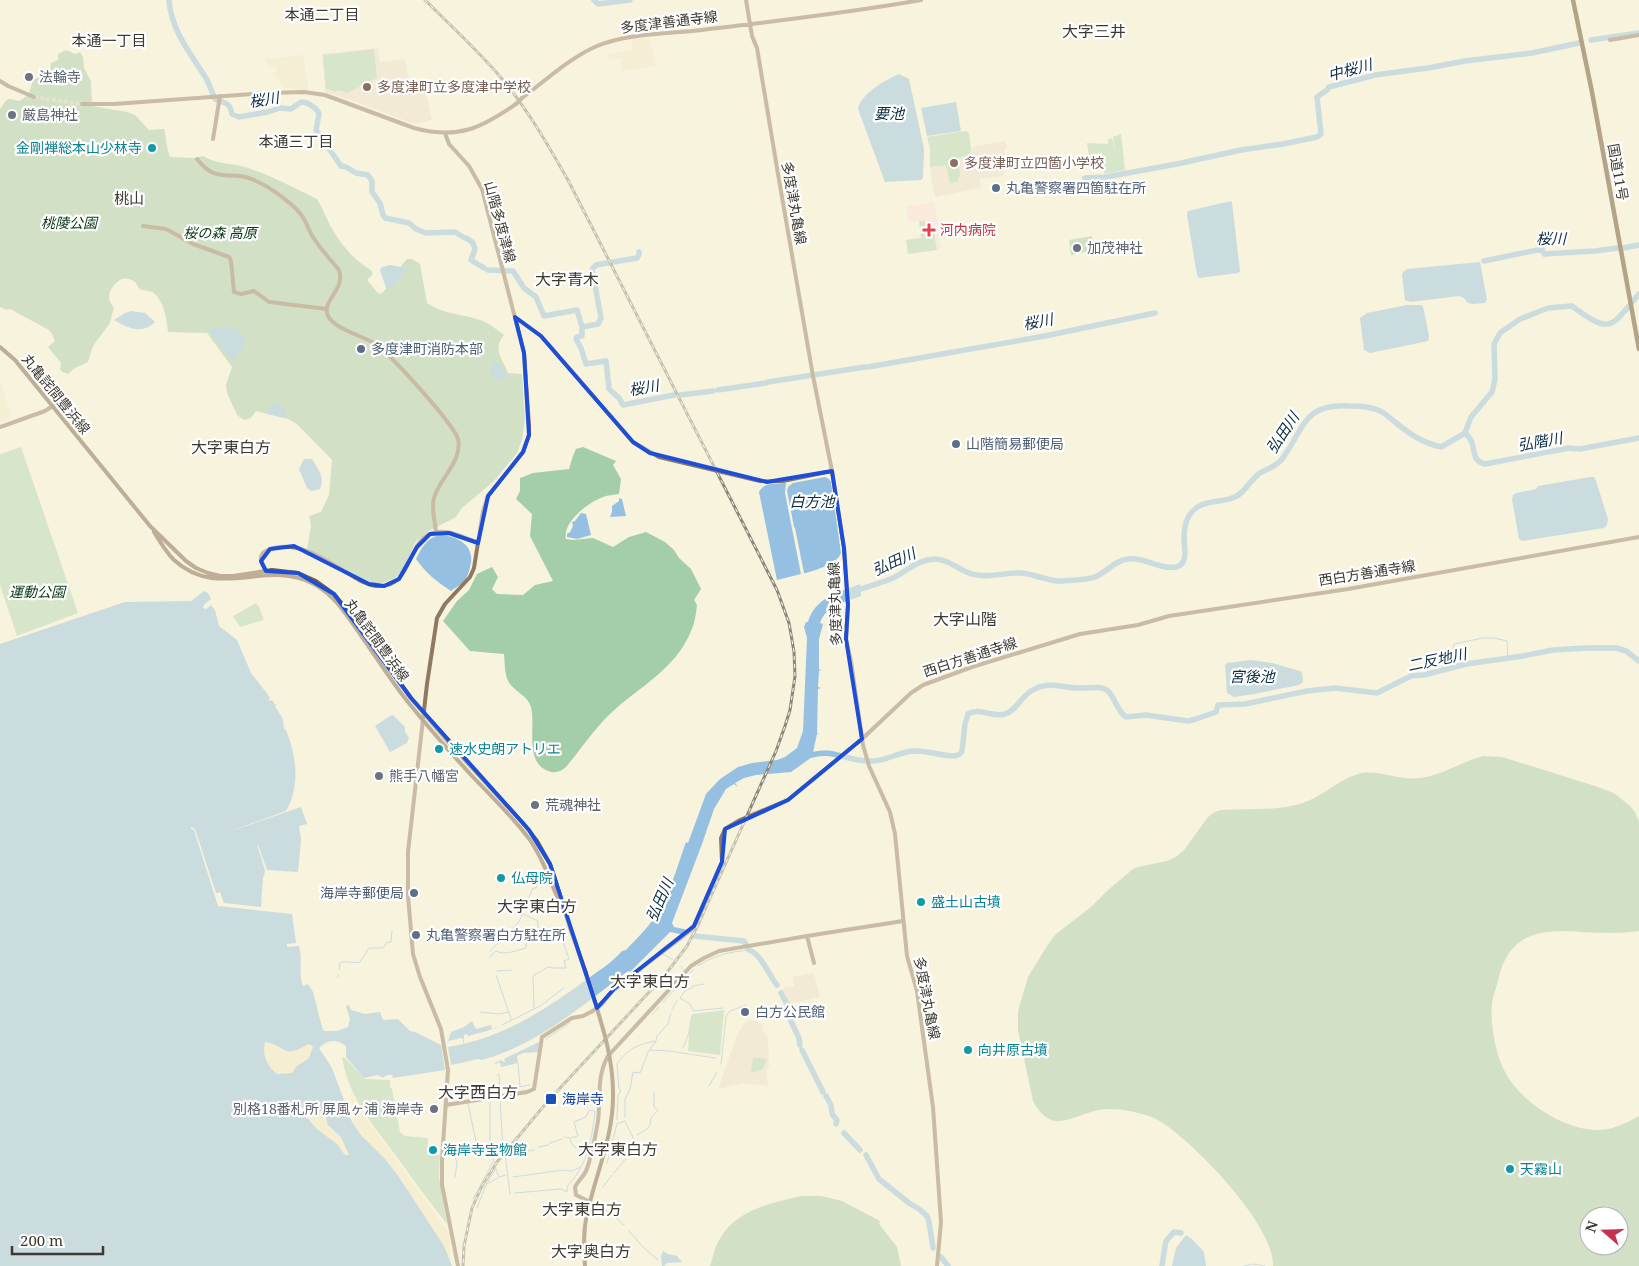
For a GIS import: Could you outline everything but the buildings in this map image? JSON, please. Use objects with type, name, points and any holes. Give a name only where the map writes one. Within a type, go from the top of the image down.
[{"type":"highway","name":"国道11号","points":[[1573,0],[1583,44],[1639,349]]},
{"type":"main road","name":"多度津丸亀線","points":[[746,0],[749,24],[757,48],[767,116],[832,471],[844,548],[848,605],[846,639],[862,739],[869,766],[890,812],[895,834],[907,956],[919,1005],[934,1115],[941,1222],[937,1266]]},
{"type":"main road","name":"多度津善通寺線","points":[[446,133],[465,131],[495,118],[580,55],[605,43],[651,35],[863,10],[921,0]]},
{"type":"main road","points":[[1610,40],[1639,35]]},
{"type":"main road","points":[[0,81],[34,97]]},
{"type":"main road","points":[[82,104],[114,104],[205,97],[220,99],[272,93],[314,93],[334,98],[414,128],[446,133]]},
{"type":"main road","points":[[213,139],[220,99]]},
{"type":"main road","name":"山階多度津線","points":[[446,133],[449,144],[470,166],[478,180],[524,353],[529,436],[523,452],[488,496],[483,511],[474,568],[470,578],[445,604],[437,618],[408,852],[408,896],[413,954],[441,1029],[447,1068],[442,1185],[458,1266]]},
{"type":"main road","points":[[196,159],[203,168],[215,174],[242,176],[257,181],[296,209],[304,218],[315,241],[339,270],[341,276],[338,289],[329,301],[328,315],[334,322],[370,341],[387,353],[456,434],[458,446],[456,457],[434,497],[433,510],[436,532]]},
{"type":"main road","points":[[144,226],[166,229],[193,244],[229,257],[232,262],[234,292],[241,294],[254,291],[269,302],[327,309]]},
{"type":"main road","points":[[515,317],[540,336],[633,442],[650,453],[668,460],[767,482],[784,481],[832,471]]},
{"type":"main road","name":"丸亀詫間豊浜線","points":[[0,347],[15,360],[150,526],[165,550],[174,560],[196,574],[207,578],[223,580],[287,571],[298,573],[316,580],[334,594],[353,617],[411,698],[538,842],[550,864],[570,928]]},
{"type":"main road","points":[[0,427],[45,411],[52,406]]},
{"type":"main road","points":[[267,573],[261,561],[264,552],[278,547],[294,546],[308,551],[369,584],[384,586],[399,579],[420,542],[436,532],[449,533],[478,542]]},
{"type":"main road","name":"西白方善通寺線","points":[[446,1105],[534,1090],[542,1037],[572,1018],[583,1016],[602,1004],[614,989],[694,926],[722,862],[721,838],[725,829],[740,820],[788,800],[862,739],[911,693],[923,685],[972,667],[1080,634],[1138,625],[1177,614],[1348,589],[1639,537]]},
{"type":"main road","name":"丸亀詫間豊浜線","points":[[267,573],[297,577],[314,584],[331,596],[349,618],[407,701],[456,759],[520,826],[547,871],[570,928]]},
{"type":"main road","points":[[590,1202],[576,1195],[575,1187],[586,1170],[595,1134],[602,1068],[615,1049],[691,966],[718,951],[750,944],[903,921]]},
{"type":"main road","points":[[570,928],[608,1046],[613,1080],[612,1112],[590,1202],[584,1241],[585,1266]]},
{"type":"main road","points":[[807,936],[814,964]]},
{"type":"highlighted area","points":[[515,317],[541,336],[633,442],[650,453],[767,482],[832,471],[844,548],[848,605],[846,639],[862,739],[788,800],[725,829],[722,862],[694,926],[614,989],[597,1008],[550,864],[529,830],[411,698],[334,594],[298,573],[266,571],[261,561],[270,549],[294,546],[369,584],[384,586],[399,579],[417,547],[430,534],[449,533],[478,543],[488,496],[523,452],[529,435],[524,353]]},
{"type":"shaded area","points":[[650,38],[655,66],[621,71],[621,58],[609,60],[608,54],[633,50],[631,39]]},
{"type":"shaded area","name":"多度津町立多度津中学校","points":[[378,48],[380,62],[405,59],[410,88],[424,86],[432,120],[414,124],[325,92],[322,54]]},
{"type":"shaded area","points":[[303,55],[309,90],[285,88],[274,74],[277,73],[277,67],[269,67],[267,59]]},
{"type":"shaded area","name":"多度津町立四箇小学校","points":[[966,131],[969,133],[971,149],[976,146],[1006,141],[1007,149],[1004,150],[1006,162],[1002,163],[1003,176],[980,179],[981,188],[935,197],[930,166],[930,148],[927,137]]},
{"type":"shaded area","name":"河内病院","points":[[934,201],[941,249],[908,254],[906,240],[921,237],[919,221],[909,223],[906,206]]},
{"type":"shaded area","points":[[0,382],[12,417],[0,422]]},
{"type":"shaded area","points":[[814,973],[820,997],[788,1004],[782,991],[783,988],[794,986],[793,977]]},
{"type":"shaded area","points":[[749,1020],[763,1025],[762,1029],[768,1039],[769,1067],[766,1071],[768,1086],[742,1083],[718,1089],[737,1035]]},
{"type":"green space","points":[[374,49],[377,78],[348,93],[326,89],[323,55]]},
{"type":"green space","points":[[66,50],[75,54],[80,52],[83,57],[84,68],[91,81],[92,106],[135,115],[149,130],[164,129],[170,157],[194,158],[203,156],[215,161],[242,166],[274,178],[317,199],[342,243],[353,256],[371,270],[373,274],[367,280],[377,292],[381,294],[403,263],[407,259],[412,259],[420,264],[427,303],[446,312],[483,321],[504,335],[499,345],[501,359],[508,373],[522,374],[525,420],[522,440],[517,453],[494,481],[462,508],[456,517],[429,531],[416,541],[402,571],[395,578],[376,584],[352,574],[307,549],[311,526],[309,516],[321,512],[329,495],[332,460],[297,424],[288,419],[256,411],[251,418],[244,420],[237,415],[227,393],[226,385],[232,367],[207,333],[168,332],[166,316],[162,305],[152,292],[141,290],[134,281],[128,279],[118,281],[112,288],[109,296],[109,300],[114,307],[110,323],[93,346],[88,362],[75,368],[68,374],[62,372],[60,369],[61,363],[48,347],[55,341],[49,330],[10,309],[7,310],[0,307],[0,109],[7,100],[20,101],[29,94],[33,80],[50,72],[51,63],[58,60],[58,54]]},
{"type":"green space","points":[[966,131],[969,133],[970,153],[958,158],[960,175],[958,182],[950,183],[946,165],[930,167],[930,148],[927,137]]},
{"type":"green space","points":[[1121,134],[1125,170],[1104,174],[1102,153],[1089,155],[1087,143],[1108,144],[1108,140],[1112,138],[1115,152],[1113,137]]},
{"type":"green space","points":[[919,221],[932,221],[937,250],[908,254],[906,240],[921,238]]},
{"type":"green space","points":[[1092,236],[1094,250],[1071,255],[1069,240]]},
{"type":"green space","name":"運動公園","points":[[21,447],[78,613],[17,636],[0,585],[0,454]]},
{"type":"green space","points":[[583,447],[616,461],[613,465],[621,479],[619,494],[603,497],[584,508],[568,526],[566,539],[593,538],[613,547],[629,537],[646,532],[665,542],[674,550],[679,558],[691,569],[701,589],[694,600],[697,605],[692,628],[676,656],[656,676],[605,719],[566,767],[560,771],[553,772],[548,771],[536,760],[532,743],[531,707],[525,697],[508,681],[504,654],[470,651],[443,621],[457,601],[469,590],[477,574],[492,567],[498,577],[492,589],[497,594],[523,595],[535,585],[553,581],[530,536],[532,514],[516,499],[520,491],[520,478],[533,473],[569,469],[576,449]]},
{"type":"green space","points":[[256,603],[264,620],[240,627],[233,616]]},
{"type":"green space","points":[[1483,756],[1502,757],[1614,793],[1635,812],[1639,822],[1639,931],[1612,933],[1557,931],[1536,934],[1526,938],[1515,946],[1504,962],[1493,998],[1492,1020],[1498,1054],[1504,1070],[1520,1093],[1544,1112],[1572,1125],[1600,1130],[1620,1125],[1639,1116],[1639,1266],[1273,1266],[1270,1249],[1261,1229],[1246,1207],[1210,1164],[1173,1130],[1147,1115],[1110,1109],[1098,1110],[1071,1119],[1055,1121],[1047,1118],[1040,1112],[1033,1101],[1018,1030],[1018,1011],[1028,977],[1056,934],[1091,907],[1133,869],[1176,857],[1184,850],[1208,817],[1221,810],[1287,807],[1308,801],[1345,779],[1358,774],[1381,773],[1403,778],[1435,775]]},
{"type":"green space","points":[[724,1010],[720,1055],[688,1051],[693,1014]]},
{"type":"green space","points":[[342,1057],[365,1079],[390,1080],[400,1132],[405,1136],[428,1138],[427,1155],[440,1155],[439,1177],[447,1224],[363,1110],[350,1086]]},
{"type":"green space","points":[[753,1057],[767,1059],[763,1069],[751,1073]]},
{"type":"green space","points":[[802,1196],[821,1196],[842,1201],[880,1221],[879,1224],[897,1247],[901,1266],[710,1266],[719,1240],[736,1220],[768,1204]]},
{"type":"sand","points":[[265,1042],[289,1052],[311,1044],[313,1046],[309,1058],[304,1059],[292,1074],[277,1074],[266,1060],[264,1052]]},
{"type":"sand","points":[[351,1091],[355,1103],[449,1233],[450,1260],[399,1176],[355,1127]]},
{"type":"sand","points":[[300,1107],[309,1107],[324,1112],[327,1123],[341,1137],[349,1155],[345,1155],[340,1147],[317,1129]]},
{"type":"water","name":"要池","points":[[899,74],[909,79],[924,149],[923,178],[921,180],[885,182],[858,109],[860,103],[869,92],[881,83]]},
{"type":"water","points":[[956,102],[961,131],[927,136],[921,108]]},
{"type":"water","points":[[1231,201],[1240,271],[1238,273],[1199,278],[1187,215],[1188,211]]},
{"type":"water","points":[[1480,262],[1487,300],[1485,303],[1470,304],[1459,296],[1410,302],[1405,300],[1402,275],[1407,269]]},
{"type":"water","points":[[390,265],[407,268],[393,287],[386,288],[380,270],[382,267]]},
{"type":"water","points":[[1407,305],[1423,306],[1429,336],[1428,341],[1370,353],[1364,350],[1360,318],[1367,313]]},
{"type":"water","points":[[131,311],[145,313],[155,322],[145,328],[135,329],[124,326],[114,320]]},
{"type":"water","points":[[232,327],[238,330],[245,339],[242,349],[232,362],[209,331],[214,328]]},
{"type":"water","points":[[493,360],[500,365],[508,377],[498,380],[492,378],[490,372]]},
{"type":"water","points":[[277,403],[286,409],[285,418],[267,414],[270,405]]},
{"type":"water","points":[[304,459],[312,459],[318,470],[322,481],[320,489],[311,491],[307,488],[299,469]]},
{"type":"water","name":"白方池","points":[[825,477],[831,482],[841,553],[831,564],[804,573],[787,491],[788,487],[793,483]]},
{"type":"water","points":[[1594,477],[1596,481],[1608,519],[1607,525],[1604,528],[1522,541],[1519,539],[1512,499],[1513,495],[1536,489],[1538,486]]},
{"type":"water","points":[[786,483],[785,493],[801,574],[777,580],[759,492],[767,485]]},
{"type":"water","points":[[619,498],[622,499],[626,516],[610,517],[612,506],[619,501]]},
{"type":"water","points":[[581,513],[586,514],[591,535],[577,539],[567,537],[573,526],[572,522]]},
{"type":"water","points":[[442,535],[455,538],[465,544],[471,554],[470,567],[466,579],[451,591],[432,577],[416,559],[423,546],[429,540]]},
{"type":"water","name":"弘田川","points":[[860,584],[861,596],[831,608],[820,623],[823,624],[819,639],[819,669],[821,670],[819,671],[818,687],[821,688],[818,689],[817,733],[819,733],[817,734],[812,757],[791,772],[744,778],[735,783],[738,787],[734,784],[726,789],[714,809],[672,923],[674,927],[672,930],[630,972],[628,971],[559,1023],[522,1045],[502,1053],[482,1060],[478,1059],[451,1065],[448,1047],[486,1037],[537,1013],[570,992],[622,951],[626,950],[644,930],[657,914],[668,892],[706,794],[720,779],[738,767],[777,760],[785,757],[797,748],[803,731],[807,638],[804,627],[816,607],[828,597]]},
{"type":"water","points":[[204,591],[208,593],[211,599],[203,608],[206,609],[211,605],[215,610],[219,626],[237,640],[251,673],[269,696],[268,701],[272,700],[275,705],[280,703],[275,706],[283,719],[284,729],[286,730],[294,760],[294,791],[286,811],[225,833],[301,807],[307,824],[299,826],[301,840],[298,872],[267,870],[257,845],[265,870],[261,907],[224,903],[220,892],[216,893],[195,829],[191,827],[194,830],[218,906],[292,914],[296,943],[287,944],[287,947],[299,946],[303,986],[308,984],[313,992],[324,1031],[337,1031],[348,1027],[350,1019],[346,1006],[349,1005],[351,1010],[365,1014],[380,1012],[383,1020],[398,1019],[410,1031],[441,1045],[445,1070],[393,1078],[392,1075],[386,1075],[383,1078],[378,1075],[364,1078],[346,1057],[346,1046],[339,1042],[328,1042],[319,1048],[332,1068],[352,1122],[361,1135],[385,1159],[399,1177],[444,1246],[452,1266],[0,1266],[0,644],[125,602],[191,601]],"holes":[[[265,1042],[289,1051],[300,1049],[308,1044],[313,1046],[309,1058],[297,1066],[292,1073],[277,1074],[266,1060],[264,1052]],[[301,1107],[324,1112],[328,1125],[341,1137],[349,1155],[345,1155],[337,1144],[317,1129],[300,1110]]]},
{"type":"water","name":"宮後池","points":[[1251,660],[1272,663],[1300,671],[1303,682],[1299,685],[1234,697],[1227,693],[1225,665],[1227,663]]},
{"type":"water","points":[[393,715],[405,727],[405,732],[409,738],[407,743],[390,752],[375,726]]},
{"type":"water","points":[[472,1021],[476,1029],[491,1025],[492,1029],[502,1025],[493,1029],[480,1033],[464,1035],[464,1039],[448,1041],[451,1032],[464,1027]]},
{"type":"water","points":[[539,1042],[538,1052],[523,1053],[517,1056],[518,1063],[501,1067],[500,1062],[494,1063],[502,1060],[505,1062],[504,1059]]},
{"type":"water","points":[[1186,1235],[1204,1252],[1206,1266],[1172,1266],[1176,1248]]},
{"type":"water","points":[[663,1251],[677,1256],[682,1262],[667,1263],[662,1266],[661,1256]]},
{"type":"waterway","name":"桜川","points":[[169,0],[173,21],[182,41],[206,78],[215,99],[228,105],[232,114],[239,117],[280,108],[291,109],[301,102],[312,106],[319,114],[316,130],[341,166],[356,173],[368,175],[372,181],[372,192],[380,203],[385,218],[409,223],[416,229],[426,233],[455,232],[473,243],[475,249],[471,260],[484,268]]},
{"type":"waterway","points":[[594,0],[598,4],[630,0]]},
{"type":"waterway","name":"中桜川","points":[[1591,40],[1639,33]]},
{"type":"waterway","name":"中桜川","points":[[1085,178],[1106,177],[1317,137],[1321,134],[1317,97],[1329,87],[1375,75],[1532,53],[1579,43]]},
{"type":"waterway","name":"桜川","points":[[1623,248],[1639,245]]},
{"type":"waterway","name":"桜川","points":[[1484,261],[1542,249],[1544,254],[1618,248]]},
{"type":"waterway","name":"中桜川","points":[[582,327],[598,324],[601,318],[592,269],[596,265],[637,258],[639,252]]},
{"type":"waterway","name":"桜川","points":[[488,270],[513,271],[524,288],[536,297],[544,316],[577,310],[582,327],[582,336],[576,339],[586,364],[606,361],[609,389],[619,398],[623,405],[674,395]]},
{"type":"waterway","name":"弘田川","points":[[854,591],[893,578],[917,564],[934,559],[939,559],[978,575],[990,576],[1021,573],[1058,581],[1093,578],[1119,562],[1128,559],[1141,560],[1165,567],[1176,567],[1184,559],[1185,526],[1194,510],[1207,503],[1236,496],[1257,475],[1277,464],[1290,448],[1301,428],[1314,413],[1335,406],[1357,406],[1373,409],[1384,413],[1416,438],[1441,447],[1465,433],[1471,417],[1492,392],[1495,379],[1494,344],[1500,333],[1520,319],[1548,308],[1572,306],[1595,321],[1609,324],[1622,314],[1639,294]]},
{"type":"waterway","name":"桜川","points":[[868,367],[1045,336],[1155,313]]},
{"type":"waterway","name":"桜川","points":[[768,382],[865,367]]},
{"type":"waterway","name":"桜川","points":[[718,390],[766,383]]},
{"type":"waterway","name":"桜川","points":[[680,395],[713,391]]},
{"type":"waterway","name":"弘階川","points":[[1465,433],[1472,442],[1477,459],[1485,464],[1569,448],[1580,449],[1639,438]]},
{"type":"waterway","points":[[1453,668],[1454,644],[1483,638],[1507,641],[1508,658]]},
{"type":"waterway","name":"二反地川","points":[[805,757],[824,753],[862,761],[872,761],[918,751],[955,756],[962,751],[968,714],[973,712],[996,715],[1005,714],[1012,710],[1031,691],[1049,685],[1102,688],[1109,692],[1126,717],[1146,715],[1188,721],[1216,712],[1218,705],[1245,704],[1307,691],[1335,688],[1377,693],[1411,676],[1424,675],[1466,664],[1553,650],[1616,648],[1626,651],[1639,661]]},
{"type":"waterway","points":[[525,907],[533,888],[536,888],[541,874]]},
{"type":"waterway","points":[[490,951],[518,923],[523,914],[538,921],[539,929],[544,935]]},
{"type":"waterway","points":[[665,928],[684,932]]},
{"type":"waterway","points":[[490,957],[496,951],[507,953],[526,948],[526,944],[530,941],[544,938],[544,935],[559,930],[569,959],[564,961],[566,968],[548,967],[533,976],[534,1008]]},
{"type":"waterway","points":[[339,970],[340,963],[342,962],[360,962],[369,948],[383,948],[387,942],[391,942],[392,931]]},
{"type":"waterway","points":[[694,936],[744,941],[749,950],[761,960],[777,985]]},
{"type":"waterway","points":[[698,966],[722,955],[749,950]]},
{"type":"waterway","points":[[663,954],[673,960]]},
{"type":"waterway","points":[[680,966],[683,969]]},
{"type":"waterway","points":[[497,971],[512,970]]},
{"type":"waterway","points":[[662,1003],[693,970]]},
{"type":"waterway","points":[[628,981],[637,974]]},
{"type":"waterway","points":[[496,975],[511,1019]]},
{"type":"waterway","points":[[616,991],[624,984]]},
{"type":"waterway","points":[[704,984],[692,986],[680,998],[690,1004],[693,1011],[723,1008]]},
{"type":"waterway","points":[[502,1025],[540,1006],[564,988]]},
{"type":"waterway","points":[[781,993],[787,1004],[788,1015],[799,1038],[800,1045]]},
{"type":"waterway","points":[[672,1009],[677,1001]]},
{"type":"waterway","points":[[721,1064],[726,1016],[730,1011],[746,1005]]},
{"type":"waterway","points":[[586,1013],[595,1007]]},
{"type":"waterway","points":[[652,1015],[659,1007]]},
{"type":"waterway","points":[[480,1012],[499,1014],[509,1012]]},
{"type":"waterway","points":[[625,1117],[625,1099],[630,1089],[633,1072],[640,1073],[648,1052],[656,1041],[657,1036],[668,1024],[671,1013]]},
{"type":"waterway","points":[[683,1048],[689,1033],[692,1015]]},
{"type":"waterway","points":[[546,1039],[570,1023]]},
{"type":"waterway","points":[[463,1039],[464,1044]]},
{"type":"waterway","points":[[617,1119],[618,1096],[621,1091],[619,1089],[617,1063],[634,1048],[655,1041]]},
{"type":"waterway","points":[[650,1050],[715,1058]]},
{"type":"waterway","points":[[802,1050],[823,1092]]},
{"type":"waterway","points":[[518,1063],[520,1086]]},
{"type":"waterway","points":[[709,1086],[717,1072]]},
{"type":"waterway","points":[[497,1075],[499,1074],[500,1090],[530,1085]]},
{"type":"waterway","points":[[637,1135],[647,1129],[651,1118],[658,1110],[654,1107],[654,1092]]},
{"type":"waterway","points":[[467,1100],[490,1095]]},
{"type":"waterway","points":[[826,1096],[831,1105],[832,1114],[837,1120],[836,1124]]},
{"type":"waterway","points":[[500,1099],[503,1150]]},
{"type":"waterway","points":[[490,1100],[490,1143]]},
{"type":"waterway","points":[[468,1104],[477,1146],[490,1144],[494,1162]]},
{"type":"waterway","points":[[515,1193],[561,1189],[567,1192],[567,1187],[576,1176],[587,1152],[592,1135],[595,1111],[589,1110],[586,1117],[574,1122],[578,1136],[565,1137]]},
{"type":"waterway","points":[[607,1163],[617,1124],[625,1121],[633,1138],[634,1146],[633,1150],[614,1173]]},
{"type":"waterway","points":[[844,1133],[860,1150]]},
{"type":"waterway","points":[[538,1147],[562,1139]]},
{"type":"waterway","points":[[570,1139],[574,1146],[586,1153]]},
{"type":"waterway","points":[[455,1177],[457,1163],[455,1157],[473,1145]]},
{"type":"waterway","points":[[510,1154],[534,1150]]},
{"type":"waterway","points":[[505,1154],[510,1194]]},
{"type":"waterway","points":[[866,1155],[879,1179],[927,1216],[933,1248]]},
{"type":"waterway","points":[[473,1199],[493,1162]]},
{"type":"waterway","points":[[495,1167],[499,1177],[506,1175]]},
{"type":"waterway","points":[[513,1177],[563,1170],[572,1171],[581,1167]]},
{"type":"waterway","points":[[477,1208],[486,1185],[496,1168]]},
{"type":"waterway","points":[[603,1187],[612,1175]]},
{"type":"waterway","points":[[487,1184],[498,1178]]},
{"type":"waterway","points":[[595,1203],[609,1212]]},
{"type":"waterway","points":[[615,1217],[624,1225]]},
{"type":"waterway","points":[[629,1231],[658,1260]]},
{"type":"waterway","points":[[1162,1266],[1166,1241],[1174,1232],[1181,1233]]},
{"type":"waterway","points":[[941,1257],[948,1266]]},
{"type":"waterway","points":[[1244,1266],[1253,1264],[1265,1266]]},
{"type":"tunnel","points":[[34,97],[82,104]]},
{"type":"railway","points":[[425,0],[480,54],[508,86],[536,126],[569,182],[777,590],[789,623],[794,652],[795,676],[790,710],[776,751],[687,946],[665,975],[548,1101],[497,1162],[482,1186],[472,1208],[464,1246],[463,1266]]},
{"type":"place","name":"法輪寺","points":[[29,77]]},
{"type":"place","name":"多度津町立多度津中学校","points":[[367,87]]},
{"type":"place","name":"厳島神社","points":[[12,115]]},
{"type":"place","name":"金剛禅総本山少林寺","points":[[152,148]]},
{"type":"place","name":"多度津町立四箇小学校","points":[[954,163]]},
{"type":"place","name":"丸亀警察署四箇駐在所","points":[[996,188]]},
{"type":"place","name":"河内病院","points":[[929,230]]},
{"type":"place","name":"加茂神社","points":[[1077,248]]},
{"type":"place","name":"多度津町消防本部","points":[[361,349]]},
{"type":"place","name":"山階簡易郵便局","points":[[956,444]]},
{"type":"place","name":"速水史朗アトリエ","points":[[439,749]]},
{"type":"place","name":"熊手八幡宮","points":[[379,776]]},
{"type":"place","name":"荒魂神社","points":[[535,805]]},
{"type":"place","name":"仏母院","points":[[501,878]]},
{"type":"place","name":"海岸寺郵便局","points":[[414,893]]},
{"type":"place","name":"盛土山古墳","points":[[921,902]]},
{"type":"place","name":"丸亀警察署白方駐在所","points":[[416,935]]},
{"type":"place","name":"白方公民館","points":[[745,1012]]},
{"type":"place","name":"向井原古墳","points":[[968,1050]]},
{"type":"place","name":"海岸寺","points":[[551,1099]]},
{"type":"place","name":"別格18番札所 屏風ヶ浦 海岸寺","points":[[434,1109]]},
{"type":"place","name":"海岸寺宝物館","points":[[433,1150]]},
{"type":"place","name":"天霧山","points":[[1510,1169]]},
{"type":"district","name":"本通二丁目","points":[[322,15]]},
{"type":"district","name":"大字三井","points":[[1094,31]]},
{"type":"district","name":"本通一丁目","points":[[109,41]]},
{"type":"district","name":"本通三丁目","points":[[296,142]]},
{"type":"district","name":"桃山","points":[[129,199]]},
{"type":"district","name":"大字青木","points":[[567,279]]},
{"type":"district","name":"大字東白方","points":[[231,447]]},
{"type":"district","name":"大字山階","points":[[965,619]]},
{"type":"district","name":"大字東白方","points":[[537,906]]},
{"type":"district","name":"大字東白方","points":[[650,981]]},
{"type":"district","name":"大字西白方","points":[[478,1092]]},
{"type":"district","name":"大字東白方","points":[[618,1149]]},
{"type":"district","name":"大字東白方","points":[[582,1209]]},
{"type":"district","name":"大字奥白方","points":[[591,1251]]},
{"type":"park label","name":"桃陵公園","points":[[69,223]]},
{"type":"park label","name":"桜の森 高原","points":[[220,233]]}]
